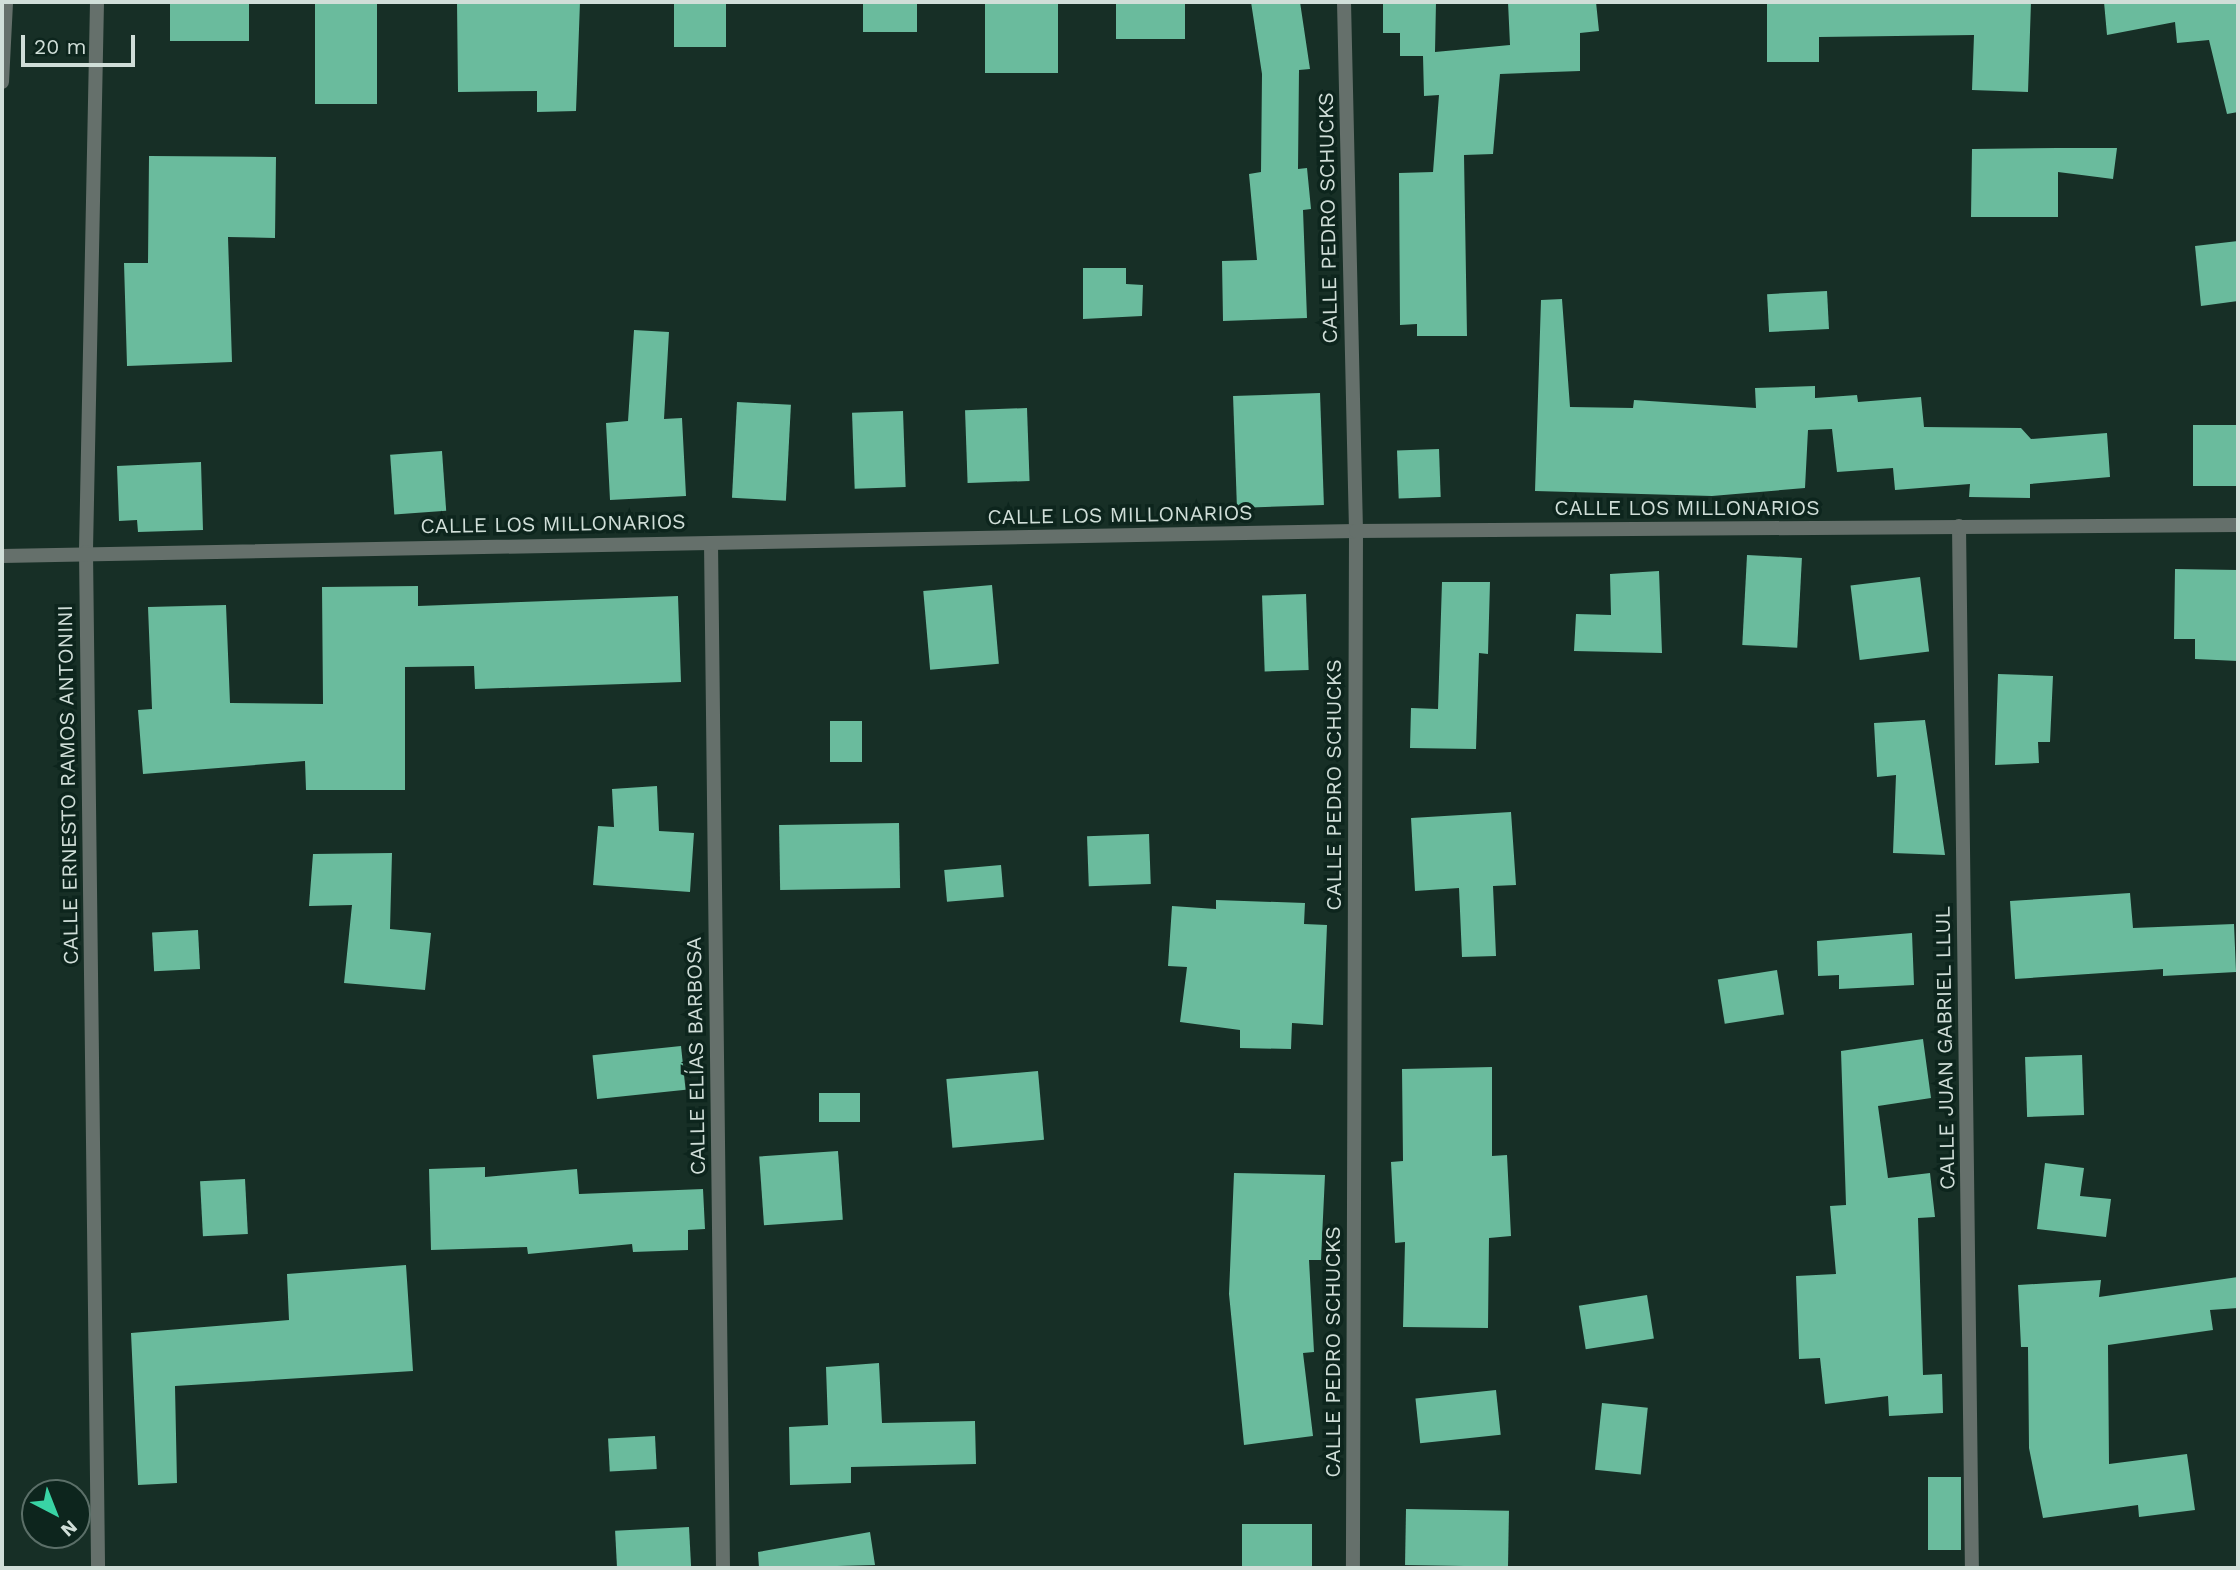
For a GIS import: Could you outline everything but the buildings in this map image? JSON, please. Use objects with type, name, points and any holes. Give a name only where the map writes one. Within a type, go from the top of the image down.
[{"type":"street","points":[[2,82],[6,2]]},
{"type":"street","name":"CALLE ERNESTO RAMOS ANTONINI","points":[[97,2],[86,552],[99,1568]]},
{"type":"street","name":"CALLE PEDRO SCHUCKS","points":[[1344,2],[1356,531],[1353,1568]]},
{"type":"street","name":"CALLE LOS MILLONARIOS","points":[[2,556],[86,552],[1356,531],[2238,525]]},
{"type":"street","name":"CALLE JUAN GABRIEL LLUL","points":[[1959,526],[1972,1568]]},
{"type":"street","name":"CALLE ELÍAS BARBOSA","points":[[711,543],[723,1568]]}]
